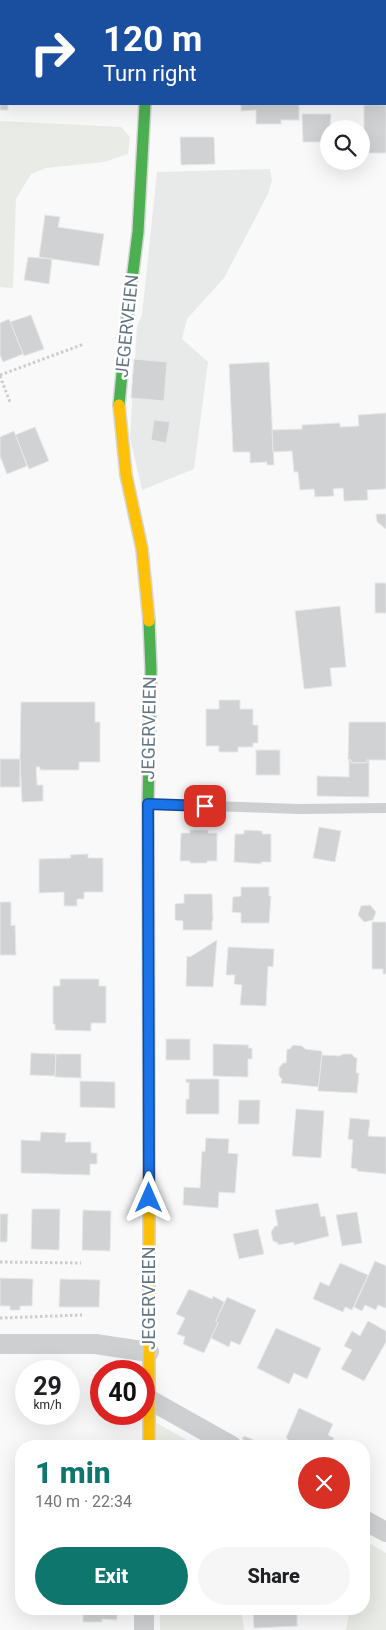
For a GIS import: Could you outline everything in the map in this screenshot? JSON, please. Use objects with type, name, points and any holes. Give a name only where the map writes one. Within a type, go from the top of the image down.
[{"type":"street","name":"JEGERVEIEN","points":[[145,105],[138,232],[119,408],[126,475],[142,549],[148,600],[151,670],[148,804],[149,1360]]},
{"type":"street","points":[[0,1344],[96,1344],[149,1352]]},
{"type":"street","points":[[155,1403],[221,1440]]},
{"type":"street","name":"JEGERVEIEN","points":[[149,1425],[149,1440]]},
{"type":"street","points":[[370,1523],[386,1532]]},
{"type":"street","points":[[144,1615],[144,1630]]},
{"type":"lane","points":[[148,804],[300,809],[386,808]]},
{"type":"path","points":[[10,402],[0,376],[84,344]]},
{"type":"path","points":[[0,1262],[81,1263]]},
{"type":"path","points":[[0,1318],[82,1315]]},
{"type":"shaded area","points":[[0,121],[121,127],[130,137],[128,154],[104,162],[46,168],[31,174],[16,199],[13,288],[0,287]]},
{"type":"shaded area","points":[[270,169],[272,180],[268,194],[224,278],[187,319],[182,339],[208,362],[194,469],[142,490],[130,438],[137,326],[142,315],[157,172]]},
{"type":"shaded area","points":[[155,1422],[186,1440],[155,1440]]},
{"type":"shaded area","points":[[370,1544],[386,1553],[386,1630],[346,1630],[349,1615],[370,1615]]},
{"type":"shaded area","points":[[160,1615],[242,1615],[244,1630],[160,1630]]},
{"type":"building","points":[[0,105],[8,105],[8,110],[0,110]]},
{"type":"building","points":[[241,105],[299,105],[299,120],[281,120],[281,124],[256,124],[256,110],[241,111]]},
{"type":"building","points":[[364,105],[386,105],[386,153],[370,153],[370,120],[364,120]]},
{"type":"building","points":[[302,114],[331,114],[331,120],[320,120],[320,142],[303,142]]},
{"type":"building","points":[[180,137],[214,137],[215,164],[181,165]]},
{"type":"building","points":[[45,215],[60,217],[58,227],[104,234],[99,266],[39,257]]},
{"type":"building","points":[[28,257],[52,259],[49,284],[24,280]]},
{"type":"building","points":[[31,315],[44,349],[24,356],[10,322]]},
{"type":"building","points":[[9,319],[23,354],[3,362],[0,355],[0,323]]},
{"type":"building","points":[[134,359],[167,362],[164,401],[131,398]]},
{"type":"building","points":[[269,362],[274,465],[267,465],[267,462],[250,463],[250,452],[233,452],[229,364]]},
{"type":"building","points":[[386,413],[386,489],[367,490],[368,500],[344,501],[343,488],[333,489],[334,496],[315,497],[314,489],[300,490],[298,472],[294,472],[292,451],[273,452],[272,430],[302,429],[302,425],[340,423],[340,427],[359,426],[358,415]]},
{"type":"building","points":[[154,420],[170,422],[166,443],[151,440]]},
{"type":"building","points":[[35,427],[49,461],[29,469],[15,435]]},
{"type":"building","points":[[14,431],[27,466],[7,474],[0,456],[0,437]]},
{"type":"building","points":[[376,514],[386,514],[386,529],[377,522]]},
{"type":"building","points":[[375,583],[386,583],[386,613],[375,613]]},
{"type":"building","points":[[340,606],[346,667],[330,668],[332,686],[304,689],[295,611]]},
{"type":"building","points":[[219,700],[240,700],[240,709],[253,709],[253,725],[258,725],[258,743],[253,743],[253,747],[238,747],[238,752],[219,752],[219,746],[206,746],[206,709],[219,709]]},
{"type":"building","points":[[21,702],[95,702],[95,722],[100,722],[100,762],[79,762],[79,770],[40,770],[40,767],[36,767],[37,785],[43,785],[43,801],[22,802],[20,759]]},
{"type":"building","points":[[349,722],[386,722],[386,760],[367,760],[367,763],[351,763],[351,760],[348,760]]},
{"type":"building","points":[[256,750],[280,750],[280,775],[256,775]]},
{"type":"building","points":[[0,759],[20,759],[20,787],[0,787]]},
{"type":"building","points":[[349,760],[351,760],[351,763],[367,763],[367,760],[369,760],[369,797],[317,796],[317,776],[349,777]]},
{"type":"building","points":[[319,827],[341,831],[335,862],[313,858]]},
{"type":"building","points":[[190,830],[208,830],[208,833],[217,833],[217,861],[190,863],[190,861],[180,861],[181,833],[190,833]]},
{"type":"building","points":[[244,830],[262,831],[262,834],[271,834],[271,862],[261,862],[261,864],[234,862],[235,834],[244,834]]},
{"type":"building","points":[[88,854],[88,858],[103,858],[103,892],[84,892],[84,899],[77,899],[77,906],[64,906],[64,892],[39,893],[39,859],[71,858],[70,855]]},
{"type":"building","points":[[241,887],[269,887],[269,896],[271,896],[269,923],[241,923],[241,913],[232,912],[233,897],[241,896]]},
{"type":"building","points":[[184,894],[212,894],[212,930],[183,930],[183,921],[175,920],[175,904],[184,903]]},
{"type":"building","points":[[0,902],[11,902],[11,926],[15,925],[16,955],[0,955]]},
{"type":"building","points":[[370,905],[376,912],[373,920],[364,922],[358,915],[361,906]]},
{"type":"building","points":[[372,922],[386,922],[386,974],[383,974],[383,969],[372,969]]},
{"type":"building","points":[[217,940],[213,987],[186,986],[187,956],[190,957]]},
{"type":"building","points":[[228,947],[274,949],[273,967],[268,966],[266,1006],[240,1005],[242,985],[234,984],[235,975],[226,975]]},
{"type":"building","points":[[60,979],[99,979],[99,986],[106,986],[106,1023],[91,1023],[91,1031],[55,1030],[55,1024],[53,1024],[53,986],[60,986]]},
{"type":"building","points":[[166,1039],[190,1039],[190,1060],[166,1060]]},
{"type":"building","points":[[213,1044],[249,1045],[248,1048],[252,1048],[252,1059],[248,1059],[248,1077],[213,1076]]},
{"type":"building","points":[[293,1045],[322,1052],[319,1087],[281,1083],[282,1079],[279,1076],[279,1068],[283,1063],[286,1063],[287,1049],[290,1049]]},
{"type":"building","points":[[31,1053],[56,1054],[55,1076],[30,1075]]},
{"type":"building","points":[[56,1054],[81,1054],[81,1078],[55,1077]]},
{"type":"building","points":[[352,1054],[357,1058],[356,1073],[359,1073],[357,1093],[318,1091],[322,1055],[340,1056]]},
{"type":"building","points":[[186,1079],[219,1079],[219,1114],[186,1114],[186,1099],[189,1099],[189,1082],[186,1083]]},
{"type":"building","points":[[80,1081],[115,1082],[115,1108],[80,1107]]},
{"type":"building","points":[[239,1100],[260,1100],[259,1124],[238,1124]]},
{"type":"building","points":[[296,1109],[324,1111],[321,1158],[292,1156]]},
{"type":"building","points":[[350,1118],[370,1120],[368,1136],[386,1137],[386,1174],[357,1171],[357,1169],[351,1168],[353,1140],[348,1139]]},
{"type":"building","points":[[41,1132],[66,1133],[65,1142],[91,1142],[91,1153],[97,1153],[97,1164],[90,1164],[90,1175],[21,1173],[21,1140],[40,1141]]},
{"type":"building","points":[[206,1138],[229,1139],[228,1153],[238,1154],[235,1193],[219,1192],[218,1208],[183,1205],[184,1187],[200,1188],[202,1151],[205,1152]]},
{"type":"building","points":[[318,1203],[321,1217],[325,1216],[329,1236],[294,1245],[294,1242],[278,1245],[278,1243],[273,1241],[271,1232],[275,1226],[278,1226],[275,1210]]},
{"type":"building","points":[[32,1209],[60,1209],[59,1250],[31,1249]]},
{"type":"building","points":[[83,1210],[111,1211],[110,1251],[82,1250]]},
{"type":"building","points":[[357,1212],[362,1243],[342,1246],[336,1215]]},
{"type":"building","points":[[0,1214],[8,1214],[7,1242],[0,1242]]},
{"type":"building","points":[[258,1229],[264,1254],[239,1259],[233,1234]]},
{"type":"building","points":[[375,1261],[386,1266],[386,1307],[378,1305],[376,1310],[365,1305],[362,1311],[354,1307]]},
{"type":"building","points":[[340,1263],[368,1275],[352,1310],[345,1307],[343,1312],[313,1299],[320,1282],[329,1286]]},
{"type":"building","points":[[0,1278],[33,1279],[32,1306],[20,1306],[20,1310],[10,1310],[10,1306],[0,1306]]},
{"type":"building","points":[[60,1279],[100,1280],[99,1307],[59,1307]]},
{"type":"building","points":[[189,1289],[212,1299],[213,1296],[224,1302],[216,1321],[218,1323],[204,1353],[183,1344],[185,1337],[177,1334],[185,1318],[176,1314]]},
{"type":"building","points":[[227,1297],[256,1310],[240,1345],[231,1341],[229,1347],[211,1338],[218,1323],[216,1321]]},
{"type":"building","points":[[368,1321],[386,1331],[386,1342],[364,1381],[341,1369],[352,1350],[344,1346],[352,1331],[360,1336]]},
{"type":"building","points":[[276,1328],[321,1348],[307,1379],[294,1373],[289,1384],[257,1368]]},
{"type":"building","points":[[299,1408],[333,1424],[328,1435],[334,1438],[333,1440],[288,1440],[286,1438]]},
{"type":"building","points":[[244,1436],[254,1440],[244,1440],[242,1439]]},
{"type":"building","points":[[83,1615],[117,1615],[117,1620],[102,1619],[102,1622],[83,1622]]},
{"type":"building","points":[[253,1615],[297,1615],[297,1626],[254,1628]]},
{"type":"traffic: fast","points":[[119,405],[138,232],[145,105]]},
{"type":"traffic: fast","points":[[149,621],[151,670],[148,804],[149,1124]]},
{"type":"traffic: slow","points":[[119,405],[126,475],[142,549],[149,621]]},
{"type":"traffic: slow","points":[[149,1124],[149,1440]]},
{"type":"route","points":[[149,1198],[148,804],[205,806]]}]
